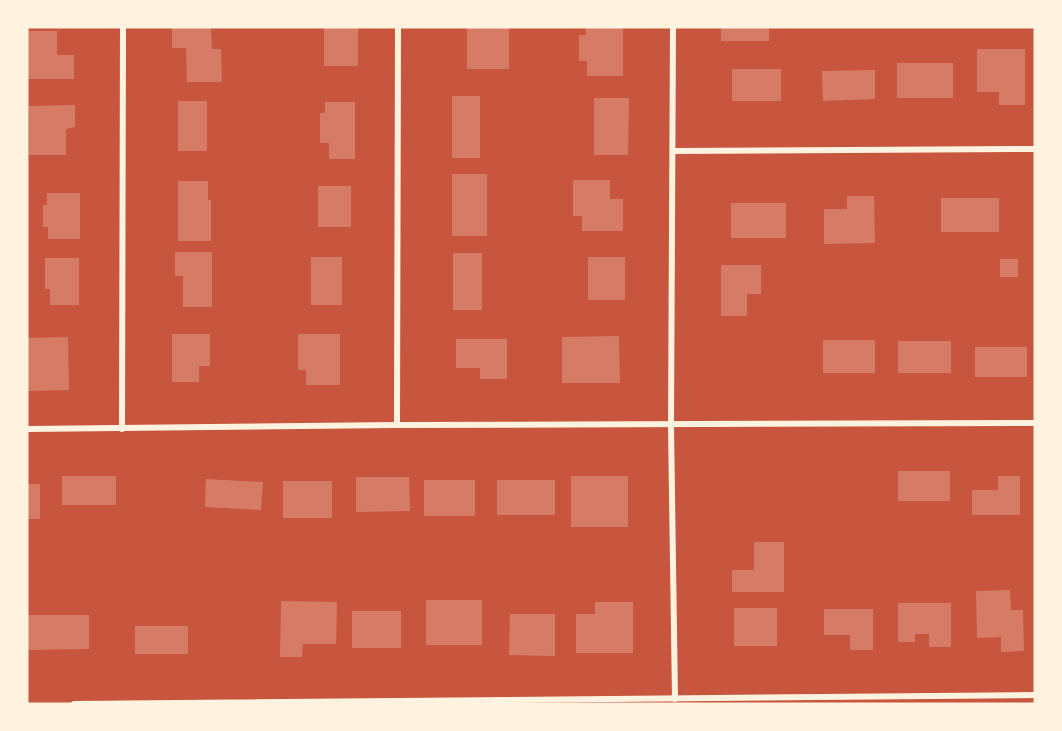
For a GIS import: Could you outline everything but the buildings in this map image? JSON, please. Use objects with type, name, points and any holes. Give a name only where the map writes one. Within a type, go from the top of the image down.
[{"type":"street","points":[[122,429],[123,27]]},
{"type":"street","points":[[397,425],[398,27]]},
{"type":"street","points":[[673,27],[671,426],[675,699]]},
{"type":"street","points":[[673,152],[1035,149]]},
{"type":"street","points":[[27,429],[1035,423]]},
{"type":"street","points":[[74,704],[1035,695]]}]
